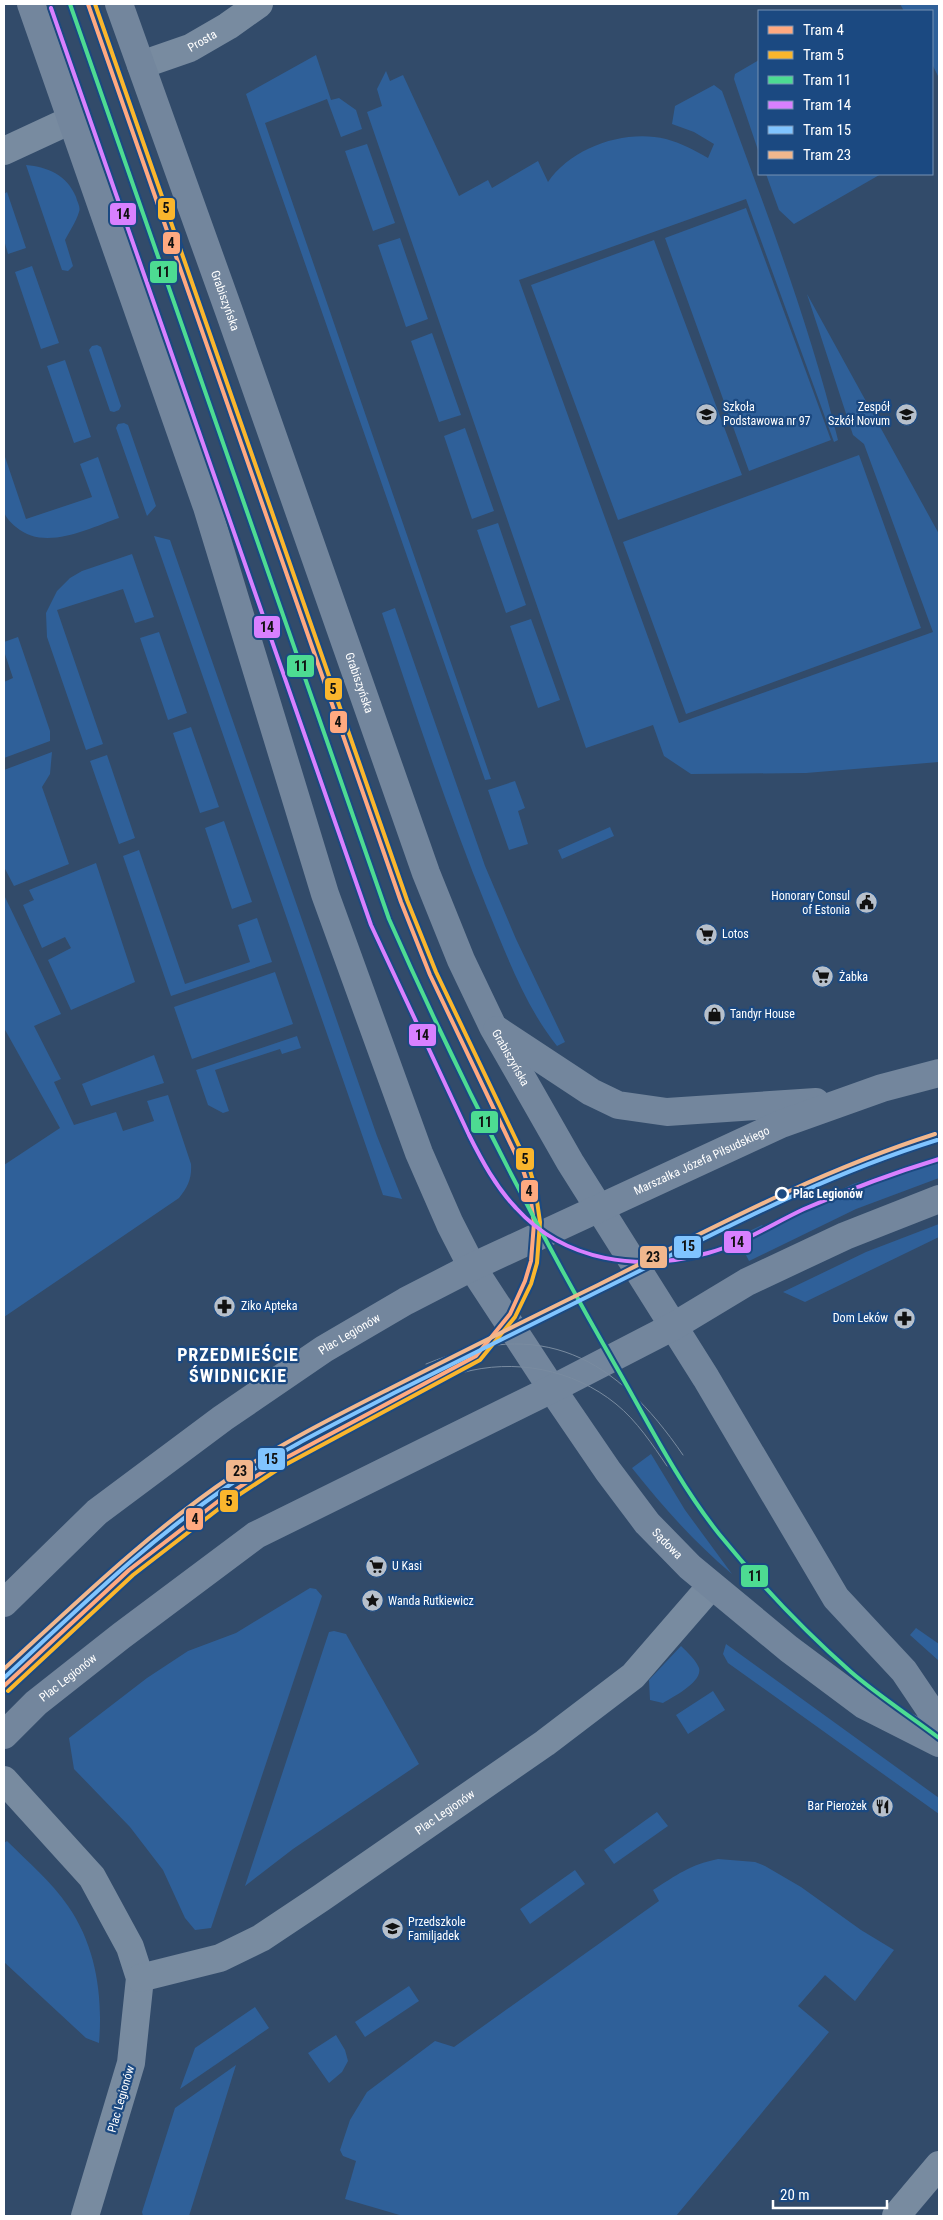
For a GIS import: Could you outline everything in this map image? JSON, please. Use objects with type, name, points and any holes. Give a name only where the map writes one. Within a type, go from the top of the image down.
[{"type":"main road","points":[[31,4],[207,507],[325,894],[419,1154],[450,1224],[472,1267]]},
{"type":"main road","name":"Grabiszyńska","points":[[119,4],[426,874],[461,960],[494,1027],[561,1147],[674,1326]]},
{"type":"main road","points":[[494,1027],[591,1092],[610,1102],[637,1110],[667,1112],[848,1100]]},
{"type":"main road","name":"Marszałka Józefa Piłsudskiego","points":[[472,1267],[781,1124],[882,1088],[939,1073]]},
{"type":"main road","points":[[552,1389],[674,1326],[747,1282],[845,1236],[939,1199]]},
{"type":"main road","name":"Sądowa","points":[[472,1267],[552,1389],[647,1523],[711,1586],[789,1649],[864,1704],[939,1743]]},
{"type":"main road","name":"Plac Legionów","points":[[4,1603],[85,1521],[223,1418],[324,1349],[406,1301],[472,1267]]},
{"type":"main road","points":[[674,1326],[836,1598],[904,1671],[939,1723]]},
{"type":"main road","name":"Plac Legionów","points":[[4,1735],[36,1703],[256,1535],[552,1389]]},
{"type":"street","name":"Prosta","points":[[141,65],[190,48],[228,26],[259,4]]},
{"type":"street","points":[[4,152],[71,120]]},
{"type":"street","name":"Plac Legionów","points":[[140,1978],[220,1958],[261,1938],[321,1898],[545,1743],[633,1676],[711,1586]]},
{"type":"street","name":"Plac Legionów","points":[[4,1780],[92,1877],[130,1947],[140,1978],[132,2063],[85,2216]]},
{"type":"street","points":[[896,2216],[939,2165]]},
{"type":"shaded area","points":[[900,4],[939,4],[939,78],[933,66],[933,10],[903,10]]},
{"type":"shaded area","points":[[316,55],[331,100],[339,98],[356,110],[362,129],[341,137],[327,99],[265,123],[491,779],[485,780],[246,94]]},
{"type":"shaded area","points":[[758,61],[758,150],[734,79],[735,74]]},
{"type":"shaded area","points":[[386,71],[390,81],[403,75],[459,196],[488,180],[492,188],[538,161],[548,182],[558,170],[585,150],[617,139],[650,137],[666,139],[708,158],[714,144],[694,132],[672,124],[675,106],[714,85],[722,91],[800,308],[814,351],[838,440],[834,442],[746,199],[519,280],[679,723],[933,632],[864,444],[853,435],[807,294],[939,534],[939,762],[806,773],[691,774],[664,756],[653,725],[586,748],[367,112],[382,106],[377,89]]},
{"type":"shaded area","points":[[367,144],[395,223],[373,231],[345,151]]},
{"type":"shaded area","points":[[26,165],[56,173],[72,189],[76,197],[79,210],[65,240],[73,266],[68,271],[62,270]]},
{"type":"shaded area","points":[[766,175],[879,175],[794,224],[779,210]]},
{"type":"shaded area","points":[[7,192],[26,248],[8,254],[4,240],[4,194]]},
{"type":"shaded area","points":[[746,208],[831,440],[749,471],[665,238]]},
{"type":"shaded area","points":[[400,238],[428,319],[406,327],[378,245]]},
{"type":"shaded area","points":[[654,240],[742,475],[618,520],[531,285]]},
{"type":"shaded area","points":[[32,266],[59,343],[41,349],[15,272]]},
{"type":"shaded area","points":[[432,333],[461,415],[439,422],[411,341]]},
{"type":"shaded area","points":[[97,345],[101,347],[121,406],[119,410],[114,412],[110,411],[89,350],[92,346]]},
{"type":"shaded area","points":[[65,360],[91,437],[74,443],[47,366]]},
{"type":"shaded area","points":[[124,423],[128,425],[156,506],[147,516],[116,428],[118,424]]},
{"type":"shaded area","points":[[465,428],[494,511],[472,519],[444,436]]},
{"type":"shaded area","points":[[4,454],[26,519],[92,497],[80,464],[98,457],[119,518],[67,536],[40,538],[28,534],[12,524],[4,512]]},
{"type":"shaded area","points":[[859,455],[921,628],[686,714],[623,542]]},
{"type":"shaded area","points":[[498,523],[526,605],[506,613],[477,530]]},
{"type":"shaded area","points":[[154,536],[170,540],[377,1136],[402,1199],[383,1195]]},
{"type":"shaded area","points":[[132,554],[154,617],[135,623],[123,589],[57,610],[103,744],[86,750],[47,637],[46,613],[57,591],[70,578],[82,571]]},
{"type":"shaded area","points":[[395,608],[485,866],[516,939],[565,1042],[557,1046],[535,1014],[510,962],[487,908],[432,762],[382,613]]},
{"type":"shaded area","points":[[531,619],[560,700],[538,708],[510,626]]},
{"type":"shaded area","points":[[159,632],[187,713],[168,720],[140,638]]},
{"type":"shaded area","points":[[18,637],[50,731],[50,741],[4,758],[4,682],[13,678],[4,651],[4,642]]},
{"type":"shaded area","points":[[191,727],[219,807],[200,813],[173,733]]},
{"type":"shaded area","points":[[52,752],[50,774],[42,787],[69,864],[14,886],[4,867],[4,770]]},
{"type":"shaded area","points":[[107,755],[135,838],[119,844],[90,761]]},
{"type":"shaded area","points":[[515,781],[525,808],[518,811],[528,844],[509,850],[488,790]]},
{"type":"shaded area","points":[[224,821],[252,902],[232,909],[205,828]]},
{"type":"shaded area","points":[[610,827],[614,836],[562,859],[558,850]]},
{"type":"shaded area","points":[[139,850],[185,984],[250,962],[238,925],[257,918],[272,962],[171,996],[123,856]]},
{"type":"shaded area","points":[[96,863],[135,982],[71,1010],[48,960],[71,948],[65,937],[42,948],[23,905],[34,900],[29,890]]},
{"type":"shaded area","points":[[4,895],[61,1014],[34,1026],[61,1079],[54,1082],[74,1125],[116,1112],[123,1131],[154,1121],[147,1101],[168,1095],[191,1164],[191,1174],[185,1190],[179,1198],[4,1317],[4,1165],[60,1128],[4,1028]]},
{"type":"shaded area","points":[[275,972],[293,1024],[192,1059],[174,1007]]},
{"type":"shaded area","points":[[297,1036],[301,1048],[282,1054],[280,1049],[215,1070],[229,1111],[223,1113],[208,1105],[196,1070]]},
{"type":"shaded area","points":[[154,1055],[164,1083],[91,1106],[82,1084]]},
{"type":"shaded area","points":[[939,1156],[939,1178],[856,1209],[749,1261],[737,1237],[762,1225],[764,1227],[853,1184]]},
{"type":"shaded area","points":[[939,1224],[939,1237],[805,1302],[783,1292],[866,1252]]},
{"type":"shaded area","points":[[651,1454],[685,1510],[732,1574],[679,1524],[632,1468]]},
{"type":"shaded area","points":[[310,1588],[316,1589],[322,1596],[211,1928],[195,1930],[185,1918],[163,1870],[130,1827],[74,1769],[69,1738],[147,1678],[188,1651],[236,1633]]},
{"type":"shaded area","points":[[916,1628],[939,1644],[939,1661],[910,1635]]},
{"type":"shaded area","points":[[334,1631],[346,1634],[419,1764],[293,1849],[245,1886],[329,1632]]},
{"type":"shaded area","points":[[726,1644],[939,1798],[939,1814],[728,1663],[723,1654]]},
{"type":"shaded area","points":[[681,1646],[698,1665],[699,1673],[696,1679],[680,1693],[663,1703],[650,1700],[649,1680]]},
{"type":"shaded area","points":[[713,1691],[725,1710],[688,1734],[676,1715]]},
{"type":"shaded area","points":[[657,1812],[668,1826],[614,1864],[604,1850]]},
{"type":"shaded area","points":[[7,1841],[47,1880],[62,1897],[78,1921],[96,1972],[100,2007],[99,2043],[86,2038],[4,1962],[4,1843]]},
{"type":"shaded area","points":[[718,1859],[755,1862],[765,1866],[801,1887],[861,1930],[894,1950],[855,2001],[825,1975],[798,2006],[829,2032],[676,2216],[403,2216],[345,2199],[356,2161],[343,2156],[340,2150],[350,2120],[367,2092],[435,2041],[454,2047],[659,1901],[653,1890],[691,1867]]},
{"type":"shaded area","points":[[575,1870],[585,1884],[530,1924],[520,1909]]},
{"type":"shaded area","points":[[409,1986],[419,2001],[365,2037],[355,2022]]},
{"type":"shaded area","points":[[255,2007],[269,2028],[180,2089],[195,2048]]},
{"type":"shaded area","points":[[336,2035],[345,2050],[348,2061],[342,2072],[329,2083],[308,2053]]},
{"type":"shaded area","points":[[236,2065],[189,2216],[143,2216],[142,2212],[175,2108]]},
{"type":"tram line","name":"11","points":[[70,4],[389,919],[414,976],[496,1144],[583,1309],[663,1450],[704,1514],[750,1570],[816,1640],[862,1681],[939,1738]]},
{"type":"tram line","name":"4","points":[[4,1686],[129,1570],[221,1499],[280,1461],[476,1356],[510,1314],[525,1281],[531,1261],[534,1223],[529,1188],[523,1170],[430,975],[401,902],[88,4]]},
{"type":"tram line","name":"5","points":[[8,1691],[133,1575],[225,1504],[283,1466],[480,1360],[515,1317],[531,1284],[537,1263],[540,1222],[535,1187],[529,1167],[436,972],[407,900],[95,4]]},
{"type":"tram line","name":"14","points":[[51,8],[371,925],[469,1135],[484,1164],[502,1191],[516,1208],[536,1226],[557,1240],[580,1251],[605,1258],[656,1262],[682,1259],[721,1249],[804,1209],[888,1176],[939,1159]]},
{"type":"tram line","name":"23","points":[[4,1669],[114,1568],[172,1520],[232,1476],[270,1452],[415,1376],[722,1223],[848,1166],[935,1134]]},
{"type":"tram line","name":"15","points":[[4,1678],[116,1574],[175,1525],[205,1502],[275,1456],[394,1393],[765,1209],[849,1172],[937,1140]]},
{"type":"tram line","points":[[426,1364],[468,1350],[506,1344],[541,1346],[573,1355],[603,1370],[631,1393],[657,1421],[683,1455]]},
{"type":"tram line","points":[[411,1392],[461,1373],[481,1369],[522,1367],[562,1375],[581,1382],[616,1404],[637,1425],[667,1466]]},
{"type":"place","name":"Szkoła Podstawowa nr 97","points":[[707,414]]},
{"type":"place","name":"Zespół Szkół Novum","points":[[906,414]]},
{"type":"place","name":"Honorary Consul of Estonia","points":[[866,903]]},
{"type":"place","name":"Lotos","points":[[706,934]]},
{"type":"place","name":"Żabka","points":[[823,977]]},
{"type":"place","name":"Tandyr House","points":[[714,1014]]},
{"type":"place","name":"Plac Legionów","points":[[782,1194]]},
{"type":"place","name":"Ziko Apteka","points":[[225,1306]]},
{"type":"place","name":"Dom Leków","points":[[904,1318]]},
{"type":"place","name":"U Kasi","points":[[376,1566]]},
{"type":"place","name":"Wanda Rutkiewicz","points":[[372,1601]]},
{"type":"place","name":"Bar Pierożek","points":[[883,1806]]},
{"type":"place","name":"Przedszkole Familjadek","points":[[392,1929]]},
{"type":"district","name":"PRZEDMIEŚCIE ŚWIDNICKIE","points":[[238,1364]]}]
